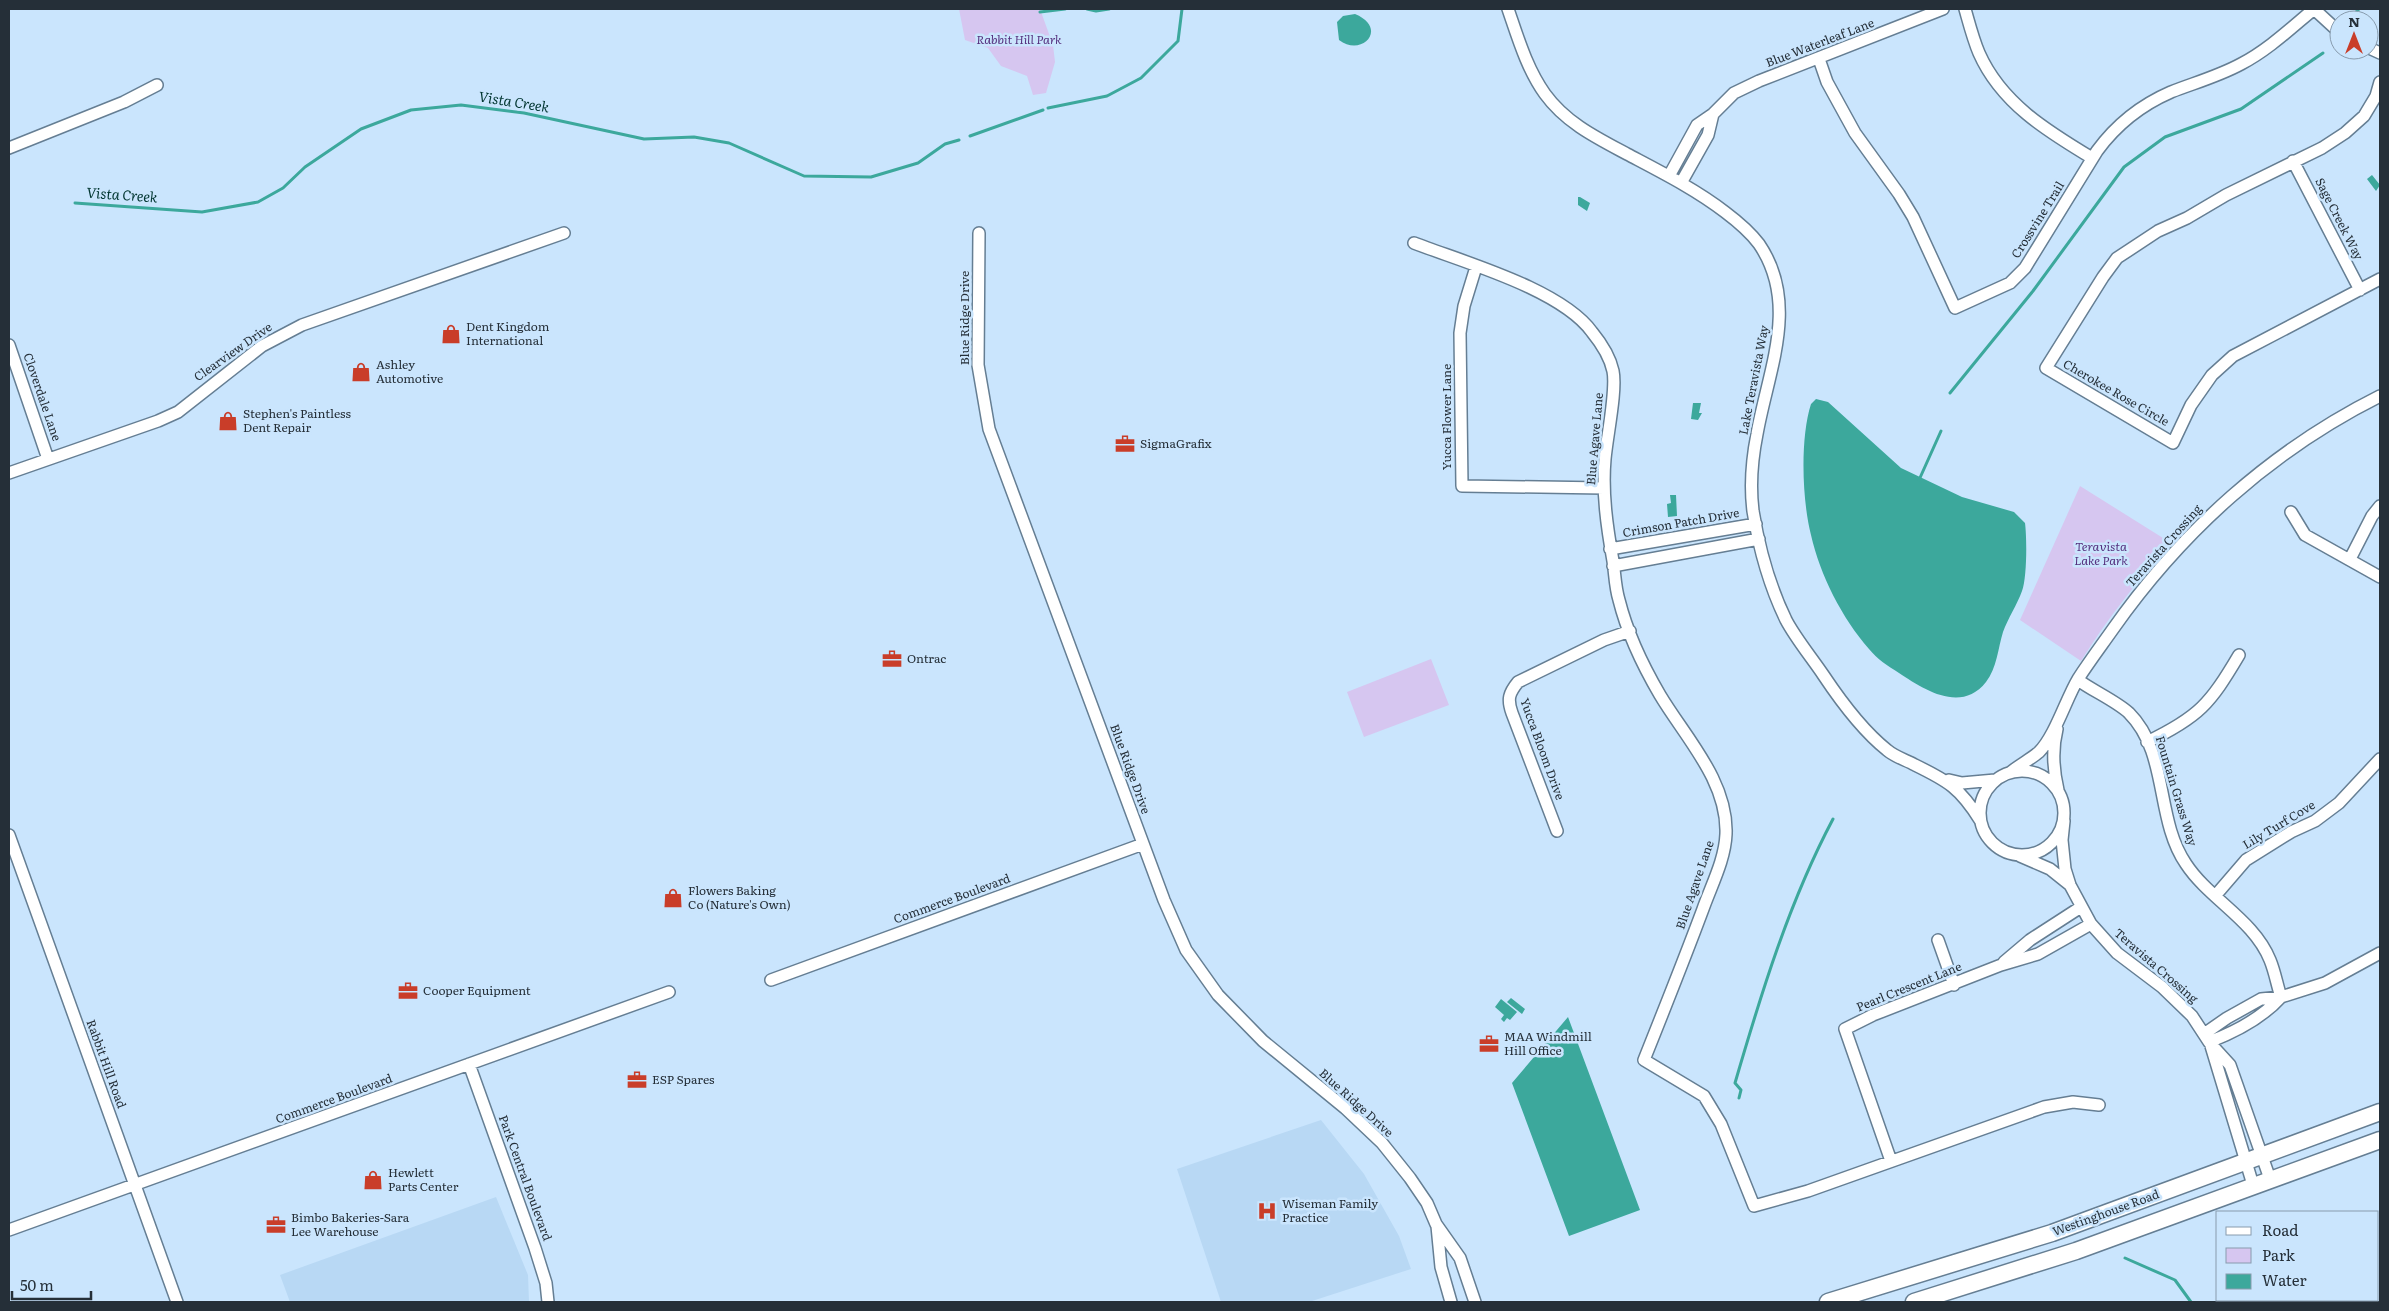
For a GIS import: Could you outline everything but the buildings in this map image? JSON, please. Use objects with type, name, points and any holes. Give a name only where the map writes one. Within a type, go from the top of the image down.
[{"type":"main road","name":"Westinghouse Road","points":[[1828,1302],[2052,1233],[2380,1112]]},
{"type":"main road","name":"Westinghouse Road","points":[[1914,1302],[2076,1251],[2380,1140]]},
{"type":"street","name":"Lake Teravista Way","points":[[1508,9],[1531,72],[1545,95],[1564,116],[1584,131],[1669,176],[1716,205],[1746,230],[1763,252],[1772,268],[1781,310],[1775,357],[1756,435],[1752,470],[1753,510],[1771,582],[1787,621],[1862,727],[1890,752],[1942,778],[1962,783],[1994,780]]},
{"type":"street","name":"Blue Waterleaf Lane","points":[[1669,176],[1694,130],[1734,93],[1759,81],[1944,9]]},
{"type":"street","points":[[1965,9],[1979,53],[1996,83],[2019,109],[2050,133],[2092,158]]},
{"type":"street","name":"Crossvine Trail","points":[[1819,59],[1827,82],[1854,133],[1899,194],[1913,217],[1955,308],[2010,283],[2025,268],[2092,158],[2106,139],[2139,109],[2168,93],[2241,64],[2262,51],[2314,9]]},
{"type":"street","points":[[2314,9],[2329,23]]},
{"type":"street","name":"Cherokee Rose Circle","points":[[2380,82],[2376,96],[2364,116],[2345,133],[2226,195],[2187,218],[2158,231],[2117,258],[2046,368],[2173,443],[2191,405],[2212,375],[2233,356],[2380,279]]},
{"type":"street","points":[[9,148],[124,102],[157,85]]},
{"type":"street","name":"Blue Waterleaf Lane","points":[[1681,183],[1708,135],[1713,114]]},
{"type":"street","name":"Sage Creek Way","points":[[2293,161],[2360,290]]},
{"type":"street","name":"Clearview Drive","points":[[9,473],[158,421],[178,412],[192,398],[262,346],[302,325],[564,233]]},
{"type":"street","name":"Blue Ridge Drive","points":[[980,233],[978,365],[989,429],[1164,900],[1186,950],[1218,995],[1262,1041],[1344,1108],[1382,1143],[1427,1203],[1436,1224],[1460,1258],[1475,1302]]},
{"type":"street","name":"Blue Agave Lane","points":[[1414,243],[1537,291],[1577,315],[1592,330],[1607,355],[1613,372],[1613,392],[1605,453],[1604,507],[1618,600],[1658,692],[1709,772],[1719,791],[1725,813],[1726,835],[1717,870],[1658,1029],[1644,1060],[1704,1096],[1722,1124],[1754,1206],[1808,1191],[2044,1107],[2074,1102],[2100,1106]]},
{"type":"street","name":"Yucca Flower Lane","points":[[1476,267],[1464,306],[1460,333],[1462,486],[1604,488]]},
{"type":"street","name":"Cloverdale Lane","points":[[9,345],[48,459]]},
{"type":"street","name":"Teravista Crossing","points":[[2011,772],[2039,752],[2059,719],[2078,680],[2152,577],[2205,519],[2243,486],[2298,444],[2380,396]]},
{"type":"street","points":[[2350,559],[2372,516],[2380,506]]},
{"type":"street","points":[[2291,512],[2305,535],[2380,577]]},
{"type":"street","name":"Crimson Patch Drive","points":[[1610,549],[1756,524]]},
{"type":"street","points":[[1613,566],[1759,539]]},
{"type":"street","name":"Yucca Bloom Drive","points":[[1556,831],[1508,703],[1510,692],[1518,682],[1604,640],[1630,631]]},
{"type":"street","points":[[2147,742],[2181,726],[2204,708],[2239,655]]},
{"type":"street","name":"Fountain Grass Way","points":[[2078,680],[2128,712],[2144,733],[2156,765],[2175,844],[2185,864],[2200,883],[2234,913],[2260,942],[2270,960],[2281,997]]},
{"type":"street","name":"Teravista Crossing","points":[[2059,719],[2053,743],[2055,774],[2059,791]]},
{"type":"street","name":"Lily Turf Cove","points":[[2215,896],[2246,860],[2291,832],[2315,821],[2339,803],[2380,759]]},
{"type":"street","points":[[2011,772],[2033,772],[2052,783],[2059,791],[2064,810],[2064,821],[2060,833],[2047,847],[2029,854],[2016,855],[2004,851],[1992,843],[1984,833],[1980,820],[1982,798],[1994,780],[2011,772]]},
{"type":"street","name":"Lake Teravista Way","points":[[1942,778],[1965,797],[1980,820]]},
{"type":"street","name":"Teravista Crossing","points":[[2064,821],[2062,853],[2070,885],[2081,907],[2091,924],[2117,953],[2162,987],[2192,1016],[2207,1038],[2230,1065],[2270,1179]]},
{"type":"street","name":"Rabbit Hill Road","points":[[9,835],[177,1302]]},
{"type":"street","name":"Commerce Boulevard","points":[[771,980],[1143,844]]},
{"type":"street","name":"Teravista Crossing","points":[[2016,855],[2050,869],[2070,885]]},
{"type":"street","name":"Pearl Crescent Lane","points":[[2001,964],[2030,940],[2081,907]]},
{"type":"street","name":"Pearl Crescent Lane","points":[[1891,1161],[1845,1029],[1873,1015],[1954,985],[2001,964],[2038,954],[2091,924]]},
{"type":"street","points":[[1938,940],[1954,985]]},
{"type":"street","points":[[2207,1038],[2227,1018],[2261,999],[2281,997],[2325,983],[2380,952]]},
{"type":"street","name":"Commerce Boulevard","points":[[9,1230],[669,992]]},
{"type":"street","name":"Teravista Crossing","points":[[2207,1038],[2253,1185]]},
{"type":"street","name":"Park Central Boulevard","points":[[469,1064],[535,1248],[546,1284],[548,1302]]},
{"type":"street","name":"Blue Ridge Drive","points":[[1436,1224],[1441,1267],[1451,1302]]},
{"type":"shaded area","points":[[1321,1120],[1364,1174],[1399,1236],[1411,1269],[1309,1302],[1221,1302],[1177,1169]]},
{"type":"shaded area","points":[[496,1197],[528,1275],[529,1302],[290,1302],[280,1275]]},
{"type":"green space","name":"Rabbit Hill Park","points":[[959,9],[1040,9],[1053,45],[1055,62],[1046,93],[1033,95],[1027,76],[1001,66],[988,48],[965,40]]},
{"type":"green space","name":"Teravista Lake Park","points":[[2080,486],[2171,543],[2123,600],[2081,661],[2020,620]]},
{"type":"green space","points":[[1431,659],[1449,705],[1364,737],[1347,692]]},
{"type":"water","points":[[1355,14],[1365,20],[1370,26],[1371,33],[1368,39],[1356,46],[1348,45],[1339,40],[1337,22],[1343,16]]},
{"type":"water","points":[[2372,175],[2380,185],[2376,191],[2367,179]]},
{"type":"water","points":[[1578,197],[1590,203],[1587,211],[1578,205]]},
{"type":"water","points":[[1816,399],[1828,402],[1901,468],[1962,497],[2014,512],[2025,523],[2026,558],[2024,585],[2003,632],[1993,671],[1986,682],[1976,691],[1965,696],[1942,696],[1919,686],[1872,653],[1841,610],[1826,580],[1815,550],[1806,505],[1803,469],[1805,434],[1811,404]]},
{"type":"water","points":[[1693,403],[1701,403],[1699,413],[1702,413],[1698,420],[1691,419]]},
{"type":"water","points":[[1670,495],[1676,495],[1677,516],[1668,517],[1667,504],[1671,503]]},
{"type":"water","points":[[1511,998],[1525,1009],[1522,1014],[1507,1002]]},
{"type":"water","points":[[1501,999],[1517,1012],[1510,1020],[1507,1018],[1504,1022],[1501,1019],[1504,1015],[1495,1007]]},
{"type":"water","points":[[1568,1017],[1640,1210],[1569,1236],[1512,1083]]},
{"type":"waterway","points":[[1040,12],[1065,9]]},
{"type":"waterway","points":[[1087,9],[1096,11],[1109,9]]},
{"type":"waterway","name":"Vista Creek","points":[[1048,108],[1107,96],[1141,78],[1178,41],[1182,9]]},
{"type":"waterway","points":[[1950,393],[2033,291],[2124,167],[2165,137],[2241,109],[2323,53]]},
{"type":"waterway","name":"Vista Creek","points":[[75,203],[202,212],[258,202],[283,188],[305,167],[361,129],[411,110],[461,105],[524,113],[644,139],[694,137],[729,143],[804,176],[871,177],[918,163],[945,144],[959,140]]},
{"type":"waterway","name":"Vista Creek","points":[[970,136],[1043,110]]},
{"type":"waterway","points":[[1919,480],[1941,431]]},
{"type":"waterway","points":[[1739,1098],[1741,1090],[1735,1083],[1777,949],[1803,883],[1833,819]]},
{"type":"waterway","points":[[2125,1258],[2175,1280],[2191,1302]]},
{"type":"place","name":"Dent Kingdom International","points":[[451,334]]},
{"type":"place","name":"Ashley Automotive","points":[[361,372]]},
{"type":"place","name":"Stephen's Paintless Dent Repair","points":[[228,421]]},
{"type":"place","name":"SigmaGrafix","points":[[1125,444]]},
{"type":"place","name":"Ontrac","points":[[892,659]]},
{"type":"place","name":"Flowers Baking Co (Nature's Own)","points":[[673,898]]},
{"type":"place","name":"Cooper Equipment","points":[[408,991]]},
{"type":"place","name":"MAA Windmill Hill Office","points":[[1489,1044]]},
{"type":"place","name":"ESP Spares","points":[[637,1080]]},
{"type":"place","name":"Hewlett Parts Center","points":[[373,1180]]},
{"type":"place","name":"Wiseman Family Practice","points":[[1267,1211]]},
{"type":"place","name":"Bimbo Bakeries-Sara Lee Warehouse","points":[[276,1225]]}]
